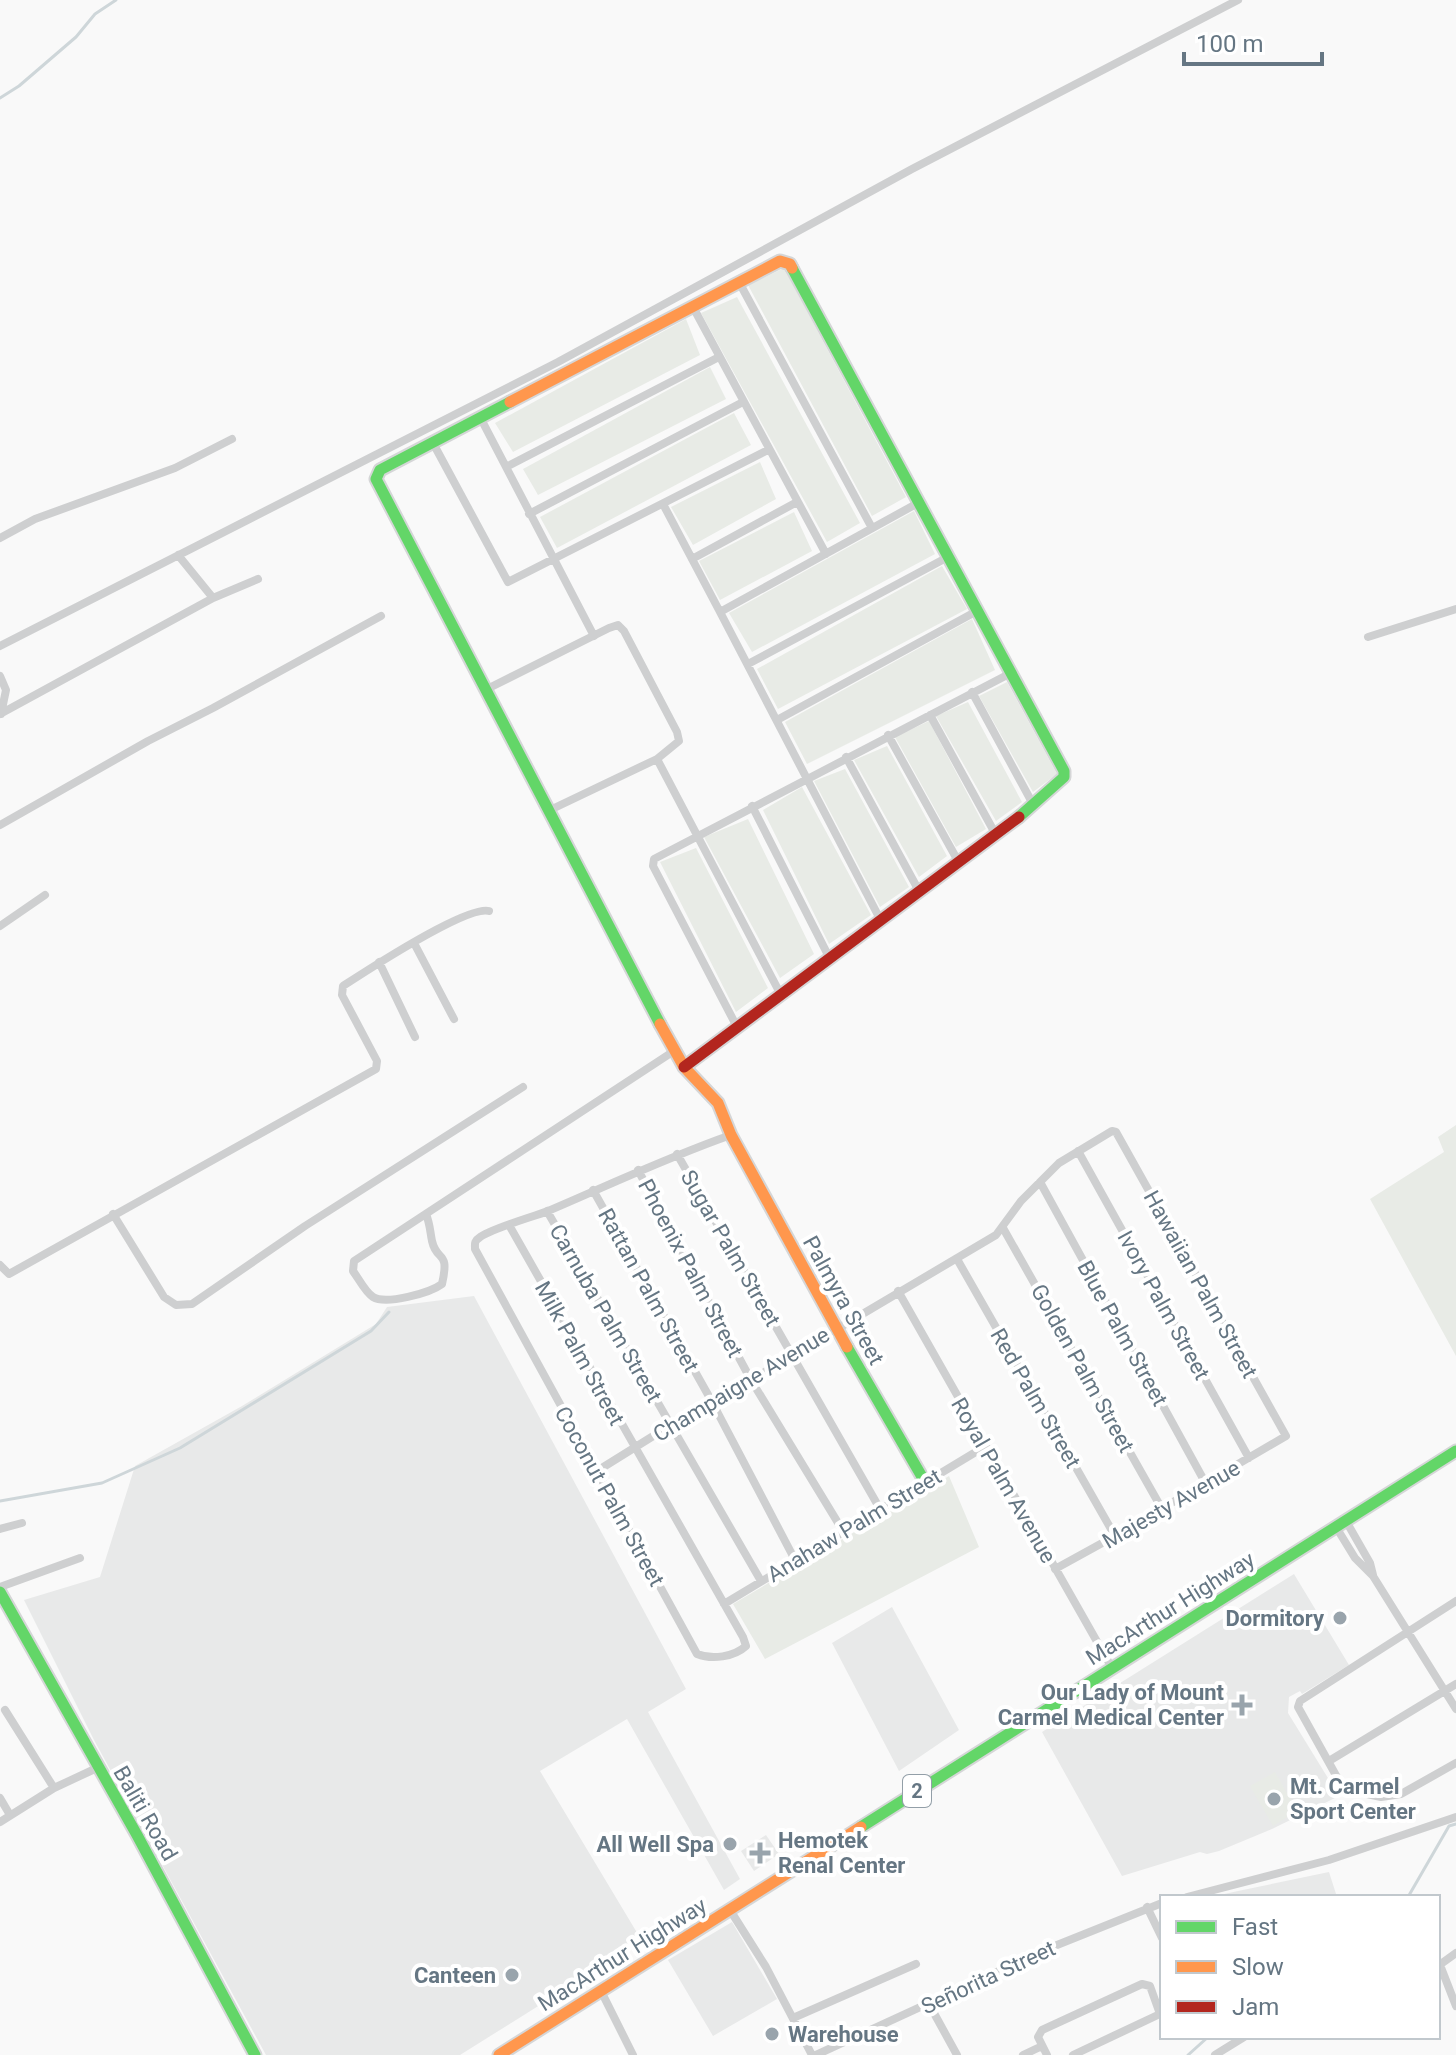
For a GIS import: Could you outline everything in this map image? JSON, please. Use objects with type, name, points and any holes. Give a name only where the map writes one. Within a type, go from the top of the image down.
[{"type":"main road","points":[[433,443],[780,261],[790,264],[1064,771],[1061,782],[1034,806],[684,1067]]},
{"type":"main road","name":"Palmyra Street","points":[[433,443],[380,470],[376,479],[674,1051],[684,1067],[718,1103],[731,1135],[836,1328],[925,1482]]},
{"type":"main road","name":"MacArthur Highway","points":[[499,2055],[1456,1451]]},
{"type":"main road","name":"Baliti Road","points":[[0,1590],[255,2055]]},
{"type":"street","points":[[0,646],[558,362],[912,169],[1238,0]]},
{"type":"street","points":[[739,282],[872,528]]},
{"type":"street","points":[[693,307],[826,554]]},
{"type":"street","points":[[506,467],[719,357]]},
{"type":"street","points":[[529,514],[743,402]]},
{"type":"street","points":[[480,417],[594,636]]},
{"type":"street","points":[[0,538],[35,519],[175,468],[232,439]]},
{"type":"street","points":[[433,443],[505,581],[512,581],[553,561],[768,450]]},
{"type":"street","points":[[692,559],[797,502]]},
{"type":"street","points":[[720,612],[918,503]]},
{"type":"street","points":[[663,504],[880,919]]},
{"type":"street","points":[[178,555],[213,598]]},
{"type":"street","points":[[748,664],[948,557]]},
{"type":"street","points":[[0,714],[213,598],[258,579]]},
{"type":"street","points":[[1368,637],[1456,609]]},
{"type":"street","points":[[777,720],[977,611]]},
{"type":"street","points":[[0,825],[148,741],[381,616]]},
{"type":"street","points":[[485,690],[618,625],[624,631],[679,741],[657,759],[550,810]]},
{"type":"street","points":[[737,1027],[653,866],[654,859],[1011,673]]},
{"type":"street","points":[[0,676],[6,690],[0,714]]},
{"type":"street","points":[[972,692],[1034,806]]},
{"type":"street","points":[[930,715],[996,835]]},
{"type":"street","points":[[888,735],[958,861]]},
{"type":"street","points":[[846,757],[919,891]]},
{"type":"street","points":[[657,759],[781,995]]},
{"type":"street","points":[[752,806],[829,957]]},
{"type":"street","points":[[0,926],[45,895]]},
{"type":"street","points":[[0,1265],[9,1274],[376,1069],[377,1061],[342,991],[343,986],[379,962],[470,913],[482,909],[489,911]]},
{"type":"street","points":[[414,943],[454,1019]]},
{"type":"street","points":[[379,962],[415,1037]]},
{"type":"street","points":[[426,1214],[434,1248],[444,1257],[442,1284],[403,1298],[383,1300],[373,1297],[353,1271],[354,1261],[674,1051]]},
{"type":"street","points":[[113,1214],[164,1297],[176,1305],[192,1304],[305,1226],[523,1087]]},
{"type":"street","name":"Champaigne Avenue","points":[[597,1471],[711,1400],[751,1380],[996,1235],[1021,1201],[1059,1163],[1108,1132],[1116,1132]]},
{"type":"street","name":"Hawaiian Palm Street","points":[[1116,1132],[1286,1436]]},
{"type":"street","points":[[509,1225],[677,1154],[731,1135]]},
{"type":"street","name":"Ivory Palm Street","points":[[1078,1151],[1249,1458]]},
{"type":"street","name":"Sugar Palm Street","points":[[677,1154],[880,1509]]},
{"type":"street","name":"Phoenix Palm Street","points":[[638,1170],[751,1380],[843,1531]]},
{"type":"street","name":"Blue Palm Street","points":[[1040,1182],[1206,1484]]},
{"type":"street","name":"Rattan Palm Street","points":[[593,1190],[711,1400],[795,1560]]},
{"type":"street","name":"Carnuba Palm Street","points":[[547,1211],[761,1581]]},
{"type":"street","name":"Coconut Palm Street","points":[[509,1225],[479,1238],[475,1249],[697,1654],[707,1659],[741,1651],[746,1646],[724,1604]]},
{"type":"street","name":"Milk Palm Street","points":[[509,1225],[724,1604]]},
{"type":"street","name":"Golden Palm Street","points":[[1003,1228],[1162,1509]]},
{"type":"street","name":"Red Palm Street","points":[[957,1259],[1115,1536]]},
{"type":"street","name":"Royal Palm Avenue","points":[[898,1291],[1112,1668]]},
{"type":"street","name":"Majesty Avenue","points":[[1055,1569],[1286,1436]]},
{"type":"street","name":"Anahaw Palm Street","points":[[724,1604],[984,1447]]},
{"type":"street","points":[[0,1529],[22,1523]]},
{"type":"street","points":[[1341,1524],[1359,1555],[1370,1563],[1373,1576],[1456,1709]]},
{"type":"street","points":[[0,1590],[80,1558]]},
{"type":"street","points":[[1456,1601],[1300,1701],[1299,1713],[1338,1779],[1348,1790],[1381,1797],[1401,1794],[1456,1763]]},
{"type":"street","points":[[1329,1761],[1456,1684]]},
{"type":"street","points":[[5,1710],[54,1788]]},
{"type":"street","points":[[0,1822],[54,1788],[97,1768]]},
{"type":"street","points":[[0,1798],[10,1815]]},
{"type":"street","points":[[1195,1895],[1329,1860],[1456,1817]]},
{"type":"street","name":"Señorita Street","points":[[814,2055],[1042,1951],[1160,1904]]},
{"type":"street","points":[[1147,1907],[1160,1934]]},
{"type":"street","points":[[730,1910],[766,1967],[814,2055]]},
{"type":"street","points":[[793,2018],[916,1964]]},
{"type":"street","points":[[1440,1967],[1456,2006]]},
{"type":"street","points":[[1023,2055],[1045,2050],[1038,2037],[1042,2030],[1142,1984],[1150,1986],[1160,2011]]},
{"type":"street","points":[[601,1991],[633,2055]]},
{"type":"street","points":[[929,2004],[957,2055]]},
{"type":"street","points":[[1073,2055],[1160,2014]]},
{"type":"street","points":[[1215,2055],[1241,2039]]},
{"type":"shaded area","points":[[784,268],[906,497],[872,516],[748,285]]},
{"type":"shaded area","points":[[737,297],[860,523],[827,542],[701,313]]},
{"type":"shaded area","points":[[686,319],[700,355],[513,452],[495,423]]},
{"type":"shaded area","points":[[710,367],[726,399],[538,495],[523,469]]},
{"type":"shaded area","points":[[734,413],[751,445],[557,548],[540,517]]},
{"type":"shaded area","points":[[760,462],[776,499],[693,545],[671,507]]},
{"type":"shaded area","points":[[914,511],[935,554],[752,652],[729,613]]},
{"type":"shaded area","points":[[794,512],[812,551],[720,600],[699,561]]},
{"type":"shaded area","points":[[942,566],[967,609],[778,709],[757,669]]},
{"type":"shaded area","points":[[972,619],[995,670],[807,764],[785,722]]},
{"type":"shaded area","points":[[1007,682],[1057,774],[1033,792],[979,696]]},
{"type":"shaded area","points":[[968,702],[1022,802],[996,821],[936,716]]},
{"type":"shaded area","points":[[929,721],[986,829],[956,847],[895,737]]},
{"type":"shaded area","points":[[887,746],[947,856],[919,877],[854,760]]},
{"type":"shaded area","points":[[845,769],[909,887],[880,907],[814,781]]},
{"type":"shaded area","points":[[802,787],[871,915],[829,944],[763,810]]},
{"type":"shaded area","points":[[748,819],[814,954],[780,978],[704,837]]},
{"type":"shaded area","points":[[696,848],[768,988],[736,1012],[660,862]]},
{"type":"shaded area","points":[[1456,1125],[1456,1356],[1370,1199],[1444,1152],[1438,1137]]},
{"type":"shaded area","points":[[474,1296],[686,1689],[648,1712],[740,1879],[724,1890],[627,1719],[540,1771],[642,1941],[460,2055],[266,2055],[94,1740],[24,1600],[100,1577],[135,1466],[242,1406],[376,1324],[387,1307]]},
{"type":"shaded area","points":[[949,1476],[979,1547],[765,1659],[733,1604]]},
{"type":"shaded area","points":[[1294,1574],[1349,1665],[1302,1694],[1300,1691],[1289,1697],[1288,1713],[1339,1796],[1219,1851],[1200,1852],[1122,1876],[1042,1732]]},
{"type":"shaded area","points":[[892,1607],[959,1730],[899,1771],[832,1643]]},
{"type":"shaded area","name":"Mt. Carmel Sport Center","points":[[1275,1772],[1297,1811],[1273,1826],[1250,1786]]},
{"type":"shaded area","name":"Hemotek Renal Center","points":[[766,1835],[779,1854],[754,1871],[741,1851]]},
{"type":"shaded area","points":[[1329,1872],[1336,1895],[1220,1895]]},
{"type":"shaded area","points":[[732,1922],[777,1999],[713,2036],[668,1960]]},
{"type":"waterway","points":[[0,98],[19,86],[76,37],[95,14],[116,0]]},
{"type":"waterway","points":[[0,1501],[102,1483],[180,1448],[371,1331],[389,1312]]},
{"type":"waterway","points":[[1409,1895],[1449,1826],[1456,1824]]},
{"type":"waterway","points":[[1188,2055],[1206,2039]]},
{"type":"traffic: fast","points":[[792,268],[1064,771],[1064,777],[1019,817]]},
{"type":"traffic: fast","points":[[510,402],[380,470],[376,479],[660,1024]]},
{"type":"traffic: fast","points":[[847,1347],[925,1482]]},
{"type":"traffic: fast","points":[[861,1827],[1456,1451]]},
{"type":"traffic: fast","points":[[0,1592],[137,1835],[255,2055]]},
{"type":"traffic: slow","points":[[510,402],[780,261],[790,264],[792,268]]},
{"type":"traffic: slow","points":[[660,1024],[684,1067],[718,1103],[731,1135],[847,1347]]},
{"type":"traffic: slow","points":[[499,2055],[861,1827]]},
{"type":"traffic: jam","points":[[684,1067],[1019,817]]},
{"type":"place","name":"Dormitory","points":[[1340,1618]]},
{"type":"place","name":"Our Lady of Mount Carmel Medical Center","points":[[1242,1705]]},
{"type":"place","name":"Mt. Carmel Sport Center","points":[[1274,1799]]},
{"type":"place","name":"All Well Spa","points":[[730,1844]]},
{"type":"place","name":"Hemotek Renal Center","points":[[760,1853]]},
{"type":"place","name":"Canteen","points":[[512,1975]]},
{"type":"place","name":"Warehouse","points":[[772,2034]]}]
